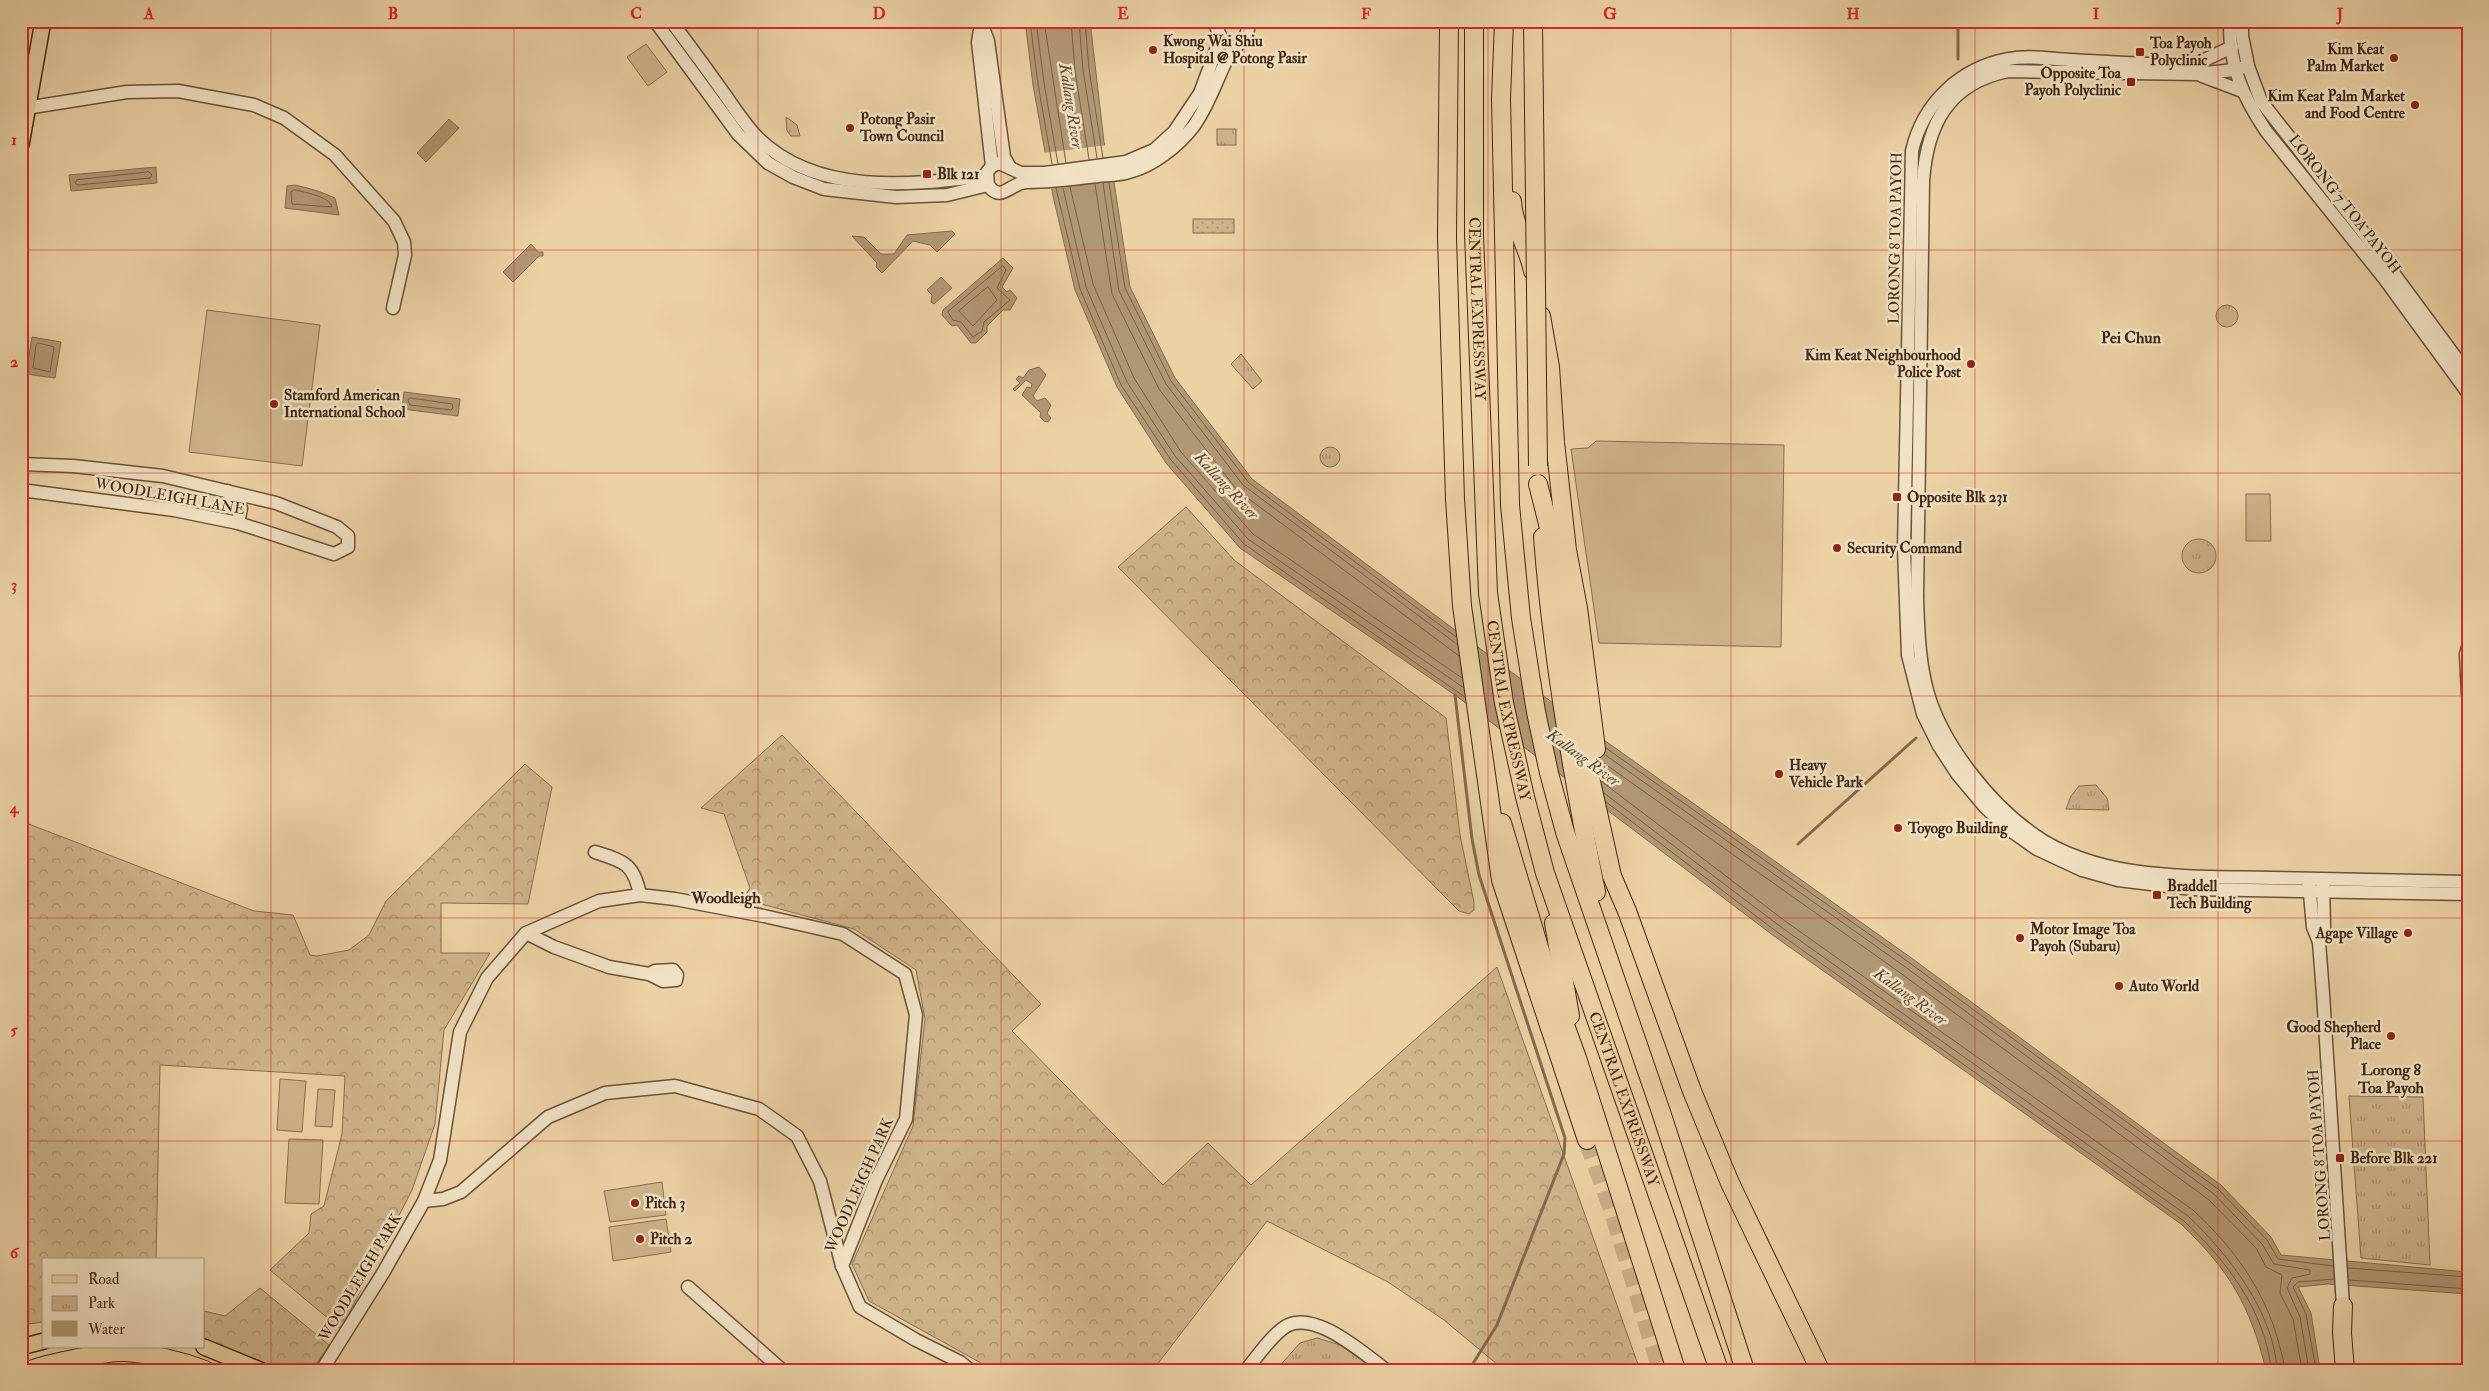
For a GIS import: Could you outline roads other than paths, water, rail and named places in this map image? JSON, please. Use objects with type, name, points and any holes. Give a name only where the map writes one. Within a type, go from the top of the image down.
[{"type":"highway","points":[[1449,21],[1447,237],[1455,499],[1462,606],[1486,762],[1501,880],[1588,1140]]},
{"type":"highway","name":"CENTRAL EXPRESSWAY","points":[[1474,21],[1474,234],[1490,608],[1504,703],[1525,797],[1545,873],[1719,1370]]},
{"type":"highway","name":"CENTRAL EXPRESSWAY","points":[[1504,21],[1501,99],[1510,505],[1521,618],[1536,712],[1565,832],[1661,1112],[1745,1370]]},
{"type":"highway","points":[[1533,21],[1538,484],[1598,767],[1608,842],[1627,910],[1692,1091],[1730,1183],[1820,1370]]},
{"type":"highway","points":[[1501,99],[1508,117],[1512,213],[1530,255],[1550,367],[1560,494],[1564,609],[1582,820],[1608,956]]},
{"type":"highway","points":[[1486,762],[1508,849],[1550,984],[1577,1058],[1676,1370]]},
{"type":"highway","points":[[1545,873],[1577,1058]]},
{"type":"highway","points":[[2343,1301],[2344,1370]]},
{"type":"highway","points":[[31,1370],[80,1358],[125,1352],[187,1363],[205,1370]]},
{"type":"main road","points":[[21,145],[26,108],[43,21]]},
{"type":"main road","points":[[21,1338],[42,1336]]},
{"type":"main road","points":[[21,1347],[42,1342]]},
{"type":"main road","points":[[205,1347],[260,1370]]},
{"type":"street","points":[[655,21],[738,134],[768,163],[792,177],[824,188],[896,197],[946,195],[988,176],[999,163],[1016,175],[1048,182],[1127,167],[1156,159],[1178,144],[1194,126],[1207,104],[1228,56],[1248,32],[1248,21]]},
{"type":"street","points":[[671,21],[747,125],[774,152],[794,164],[826,176],[872,182],[920,183],[988,176]]},
{"type":"street","points":[[1218,21],[1221,37],[1228,42],[1239,41]]},
{"type":"street","name":"LORONG 7 TOA PAYOH","points":[[2230,21],[2234,70],[2242,91],[2266,131],[2384,278],[2468,393]]},
{"type":"street","name":"LORONG 7 TOA PAYOH","points":[[2242,21],[2242,36],[2248,66],[2262,101],[2283,131],[2360,228],[2468,374]]},
{"type":"street","points":[[981,22],[978,42],[988,176],[994,192],[1003,193],[1016,175]]},
{"type":"street","points":[[981,22],[988,41],[1004,157],[1016,175]]},
{"type":"street","points":[[1127,167],[1154,150],[1174,132],[1200,93],[1221,37]]},
{"type":"street","name":"LORONG 8 TOA PAYOH","points":[[2232,47],[2198,63],[2185,65],[2010,59],[1970,72],[1954,82],[1934,102],[1923,118],[1916,132],[1912,151],[1904,549],[1908,655],[1912,678],[1923,714],[1939,746],[1958,775],[1985,807],[2010,830],[2038,849],[2082,870],[2126,881],[2194,888],[2468,882]]},
{"type":"street","name":"LORONG 8 TOA PAYOH","points":[[2248,66],[2234,70],[2197,74],[2027,71],[1994,74],[1978,81],[1948,103],[1932,130],[1924,154],[1922,181],[1916,549],[1920,653],[1928,694],[1945,734],[1976,779],[1993,798],[2033,834],[2054,847],[2086,859],[2131,871],[2184,876],[2468,894]]},
{"type":"street","points":[[2197,74],[2242,91]]},
{"type":"street","points":[[26,108],[127,92],[178,90],[254,105],[284,118],[335,155],[394,221],[404,242],[405,255],[393,308]]},
{"type":"street","name":"WOODLEIGH LANE","points":[[24,463],[73,466],[163,476],[276,503],[337,526],[348,536],[348,547],[334,554],[238,523],[174,510],[24,491]]},
{"type":"street","points":[[227,492],[241,508],[238,523]]},
{"type":"street","points":[[2468,646],[2466,654],[2468,695]]},
{"type":"street","points":[[595,852],[623,860],[632,873],[640,895]]},
{"type":"street","name":"LORONG 8 TOA PAYOH","points":[[2316,885],[2324,927],[2319,942],[2343,1301]]},
{"type":"street","name":"WOODLEIGH PARK","points":[[322,1370],[378,1281],[424,1201],[440,1160],[460,1032],[486,978],[526,933],[599,901],[640,895],[675,899],[755,914],[843,934],[905,974],[916,1015],[906,1119],[876,1180],[842,1266]]},
{"type":"street","points":[[526,933],[554,948],[609,967],[649,974]]},
{"type":"street","name":"WOODLEIGH PARK","points":[[424,1201],[443,1198],[461,1192],[548,1117],[605,1092],[675,1086],[759,1109],[797,1136],[820,1181],[842,1266],[860,1307],[916,1340],[960,1362],[970,1370]]},
{"type":"street","points":[[688,1287],[782,1370]]},
{"type":"street","points":[[1246,1370],[1282,1329],[1301,1322],[1324,1328],[1386,1370]]},
{"type":"water","name":"Kallang River","points":[[1025,21],[1090,21],[1104,142],[1114,182],[1130,287],[1175,378],[1252,479],[1580,723],[1910,957],[2221,1185],[2271,1237],[2281,1255],[2468,1272],[2468,1294],[2328,1284],[2298,1287],[2311,1313],[2320,1370],[2266,1370],[2253,1326],[2236,1290],[2212,1257],[2181,1224],[1774,936],[1455,695],[1240,548],[1166,463],[1117,387],[1075,290],[1053,196],[1033,85]]},
{"type":"water","points":[[449,119],[459,128],[426,162],[417,153]]},
{"type":"water","points":[[156,167],[157,183],[71,191],[69,175]]},
{"type":"water","points":[[295,185],[335,198],[339,215],[285,208],[287,186]]},
{"type":"water","points":[[952,231],[955,234],[937,252],[930,245],[913,241],[882,273],[876,267],[877,263],[852,236],[864,237],[881,254],[894,254],[907,235]]},
{"type":"water","points":[[531,244],[538,252],[543,252],[543,256],[539,256],[513,282],[503,272]]},
{"type":"water","points":[[1003,258],[1013,268],[1002,287],[1007,292],[1010,290],[1017,298],[1010,310],[1003,310],[987,326],[987,332],[976,343],[971,343],[957,325],[952,326],[942,315],[943,310]]},
{"type":"water","points":[[941,277],[952,288],[934,304],[931,302],[932,295],[927,290]]},
{"type":"water","points":[[32,337],[61,342],[55,378],[26,374]]},
{"type":"water","points":[[1039,367],[1046,375],[1033,396],[1037,401],[1045,398],[1051,405],[1047,413],[1051,418],[1048,422],[1040,417],[1041,413],[1022,395],[1027,387],[1031,388],[1032,384],[1026,380],[1015,391],[1013,389],[1020,383],[1016,379],[1019,376],[1023,378],[1029,370]]},
{"type":"water","points":[[404,392],[460,399],[458,416],[402,409]]},
{"type":"waterway","points":[[1958,21],[1958,59]]},
{"type":"waterway","points":[[1455,695],[1472,839],[1479,875],[1565,1138],[1564,1154],[1497,1325],[1469,1370]]},
{"type":"waterway","points":[[1798,844],[1916,738]]},
{"type":"tunnel","points":[[1587,1140],[1612,1209],[1661,1370]]},
{"type":"place","name":"Kwong Wai Shiu Hospital @ Potong Pasir","points":[[1153,50]]},
{"type":"place","name":"Toa Payoh Polyclinic","points":[[2140,52]]},
{"type":"place","name":"Kim Keat Palm Market","points":[[2394,58]]},
{"type":"place","name":"Opposite Toa Payoh Polyclinic","points":[[2131,82]]},
{"type":"place","name":"Kim Keat Palm Market and Food Centre","points":[[2415,105]]},
{"type":"place","name":"Potong Pasir Town Council","points":[[850,128]]},
{"type":"place","name":"Blk 121","points":[[927,174]]},
{"type":"place","name":"Kim Keat Neighbourhood Police Post","points":[[1971,364]]},
{"type":"place","name":"Stamford American International School","points":[[274,404]]},
{"type":"place","name":"Opposite Blk 231","points":[[1897,497]]},
{"type":"place","name":"Security Command","points":[[1837,548]]},
{"type":"place","name":"Heavy Vehicle Park","points":[[1779,774]]},
{"type":"place","name":"Toyogo Building","points":[[1898,828]]},
{"type":"place","name":"Braddell Tech Building","points":[[2157,895]]},
{"type":"place","name":"Agape Village","points":[[2408,933]]},
{"type":"place","name":"Motor Image Toa Payoh (Subaru)","points":[[2020,938]]},
{"type":"place","name":"Auto World","points":[[2119,986]]},
{"type":"place","name":"Good Shepherd Place","points":[[2391,1036]]},
{"type":"place","name":"Before Blk 221","points":[[2340,1158]]},
{"type":"place","name":"Pitch 3","points":[[635,1203]]},
{"type":"place","name":"Pitch 2","points":[[640,1239]]},
{"type":"district","name":"Pei Chun","points":[[2131,337]]},
{"type":"district","name":"Woodleigh","points":[[726,897]]},
{"type":"district","name":"Lorong 8 Toa Payoh","points":[[2391,1078]]}]
